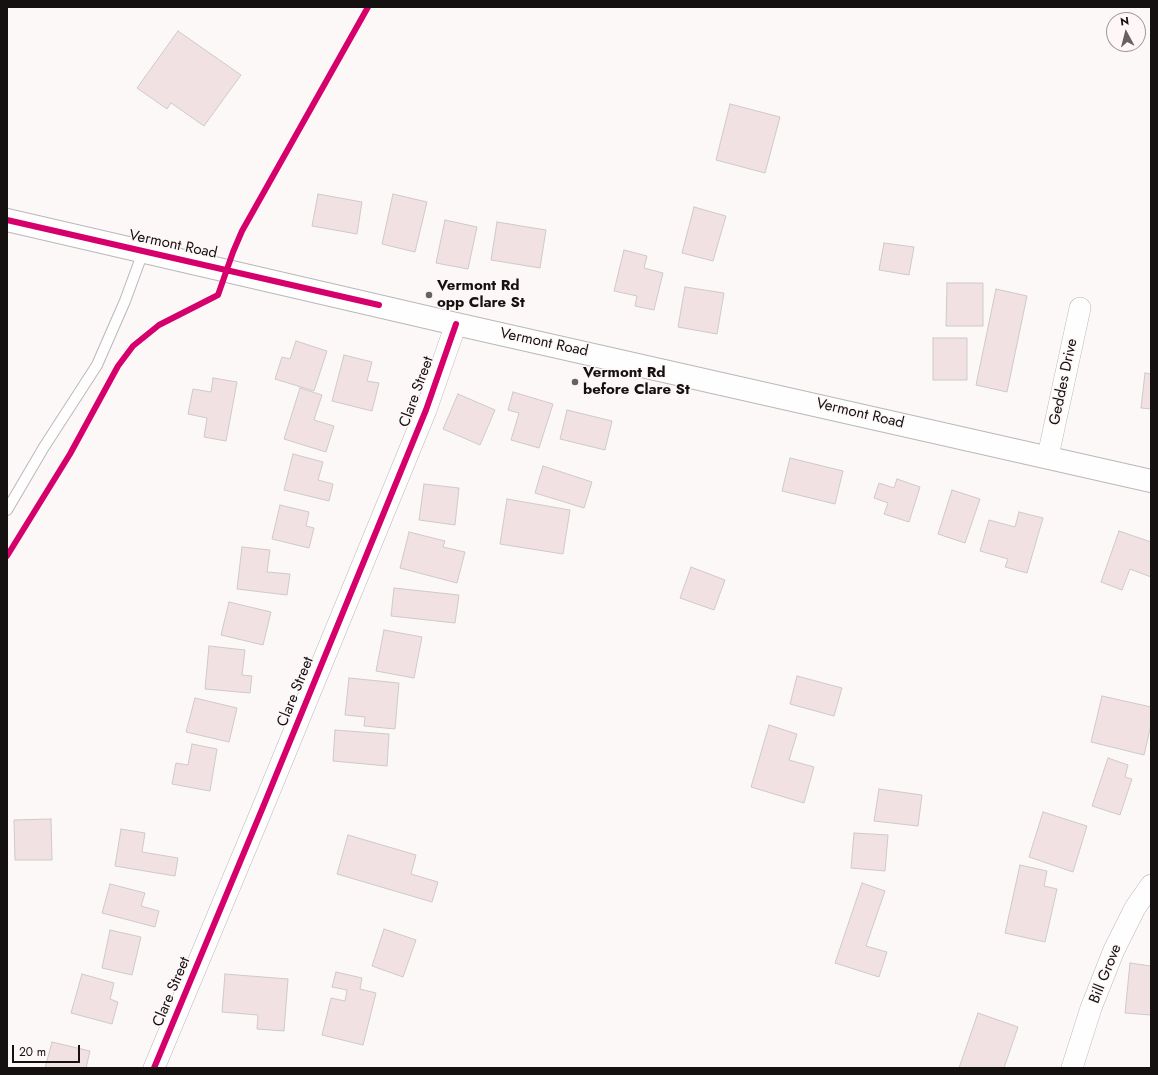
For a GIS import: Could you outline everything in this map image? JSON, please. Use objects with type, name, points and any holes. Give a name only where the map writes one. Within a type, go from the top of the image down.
[{"type":"street","name":"Vermont Road","points":[[7,220],[456,324],[1048,456],[1151,481]]},
{"type":"street","name":"Geddes Drive","points":[[1048,456],[1080,308]]},
{"type":"street","name":"Clare Street","points":[[154,1068],[260,815],[426,410],[456,324]]},
{"type":"street","name":"Bill Grove","points":[[1072,1068],[1092,1008],[1114,950],[1135,908],[1151,885]]},
{"type":"lane","points":[[7,510],[44,447],[97,365],[125,301],[143,252]]},
{"type":"building","points":[[178,31],[241,75],[204,126],[171,103],[167,109],[137,88]]},
{"type":"building","points":[[730,104],[780,117],[765,173],[716,160]]},
{"type":"building","points":[[318,194],[362,202],[357,234],[312,226]]},
{"type":"building","points":[[393,194],[427,202],[415,252],[382,244]]},
{"type":"building","points":[[694,207],[726,216],[713,261],[682,253]]},
{"type":"building","points":[[445,220],[477,227],[468,269],[436,263]]},
{"type":"building","points":[[497,222],[546,230],[540,268],[491,260]]},
{"type":"building","points":[[884,243],[914,247],[909,275],[879,270]]},
{"type":"building","points":[[624,250],[647,256],[644,268],[663,273],[654,310],[635,306],[637,296],[614,291]]},
{"type":"building","points":[[947,283],[983,283],[983,326],[946,326]]},
{"type":"building","points":[[685,287],[724,293],[717,334],[678,327]]},
{"type":"building","points":[[996,289],[1027,296],[1007,392],[976,385]]},
{"type":"building","points":[[933,338],[967,338],[967,380],[933,380]]},
{"type":"building","points":[[296,341],[327,351],[314,391],[275,379],[282,357],[290,359]]},
{"type":"building","points":[[344,355],[372,362],[367,381],[379,383],[372,411],[332,401]]},
{"type":"building","points":[[1145,373],[1151,374],[1151,409],[1141,408]]},
{"type":"building","points":[[213,378],[237,382],[226,441],[204,437],[207,418],[188,414],[193,389],[211,392]]},
{"type":"building","points":[[300,388],[322,395],[314,420],[334,426],[326,452],[284,439]]},
{"type":"building","points":[[513,392],[553,404],[539,448],[511,440],[519,413],[508,410]]},
{"type":"building","points":[[458,394],[495,410],[480,445],[443,429]]},
{"type":"building","points":[[567,410],[612,421],[605,450],[560,439]]},
{"type":"building","points":[[293,454],[323,462],[318,480],[333,484],[329,501],[284,490]]},
{"type":"building","points":[[790,458],[843,471],[835,504],[782,491]]},
{"type":"building","points":[[543,466],[592,482],[584,508],[535,493]]},
{"type":"building","points":[[897,479],[920,487],[909,522],[884,514],[888,503],[874,498],[879,483],[894,488]]},
{"type":"building","points":[[424,484],[459,488],[455,525],[419,520]]},
{"type":"building","points":[[952,490],[980,499],[965,543],[938,534]]},
{"type":"building","points":[[507,499],[570,510],[563,554],[500,544]]},
{"type":"building","points":[[280,505],[309,512],[306,526],[314,528],[309,548],[272,539]]},
{"type":"building","points":[[1019,512],[1043,518],[1027,573],[1005,567],[1008,559],[980,551],[989,520],[1015,527]]},
{"type":"building","points":[[1119,531],[1151,542],[1151,577],[1130,569],[1122,590],[1101,582]]},
{"type":"building","points":[[409,532],[445,541],[443,547],[465,552],[457,583],[400,568]]},
{"type":"building","points":[[242,547],[270,550],[267,572],[290,574],[287,595],[237,589]]},
{"type":"building","points":[[691,567],[725,580],[714,610],[680,598]]},
{"type":"building","points":[[394,588],[459,595],[455,623],[391,616]]},
{"type":"building","points":[[229,602],[271,612],[263,645],[221,635]]},
{"type":"building","points":[[384,630],[422,637],[414,678],[376,671]]},
{"type":"building","points":[[209,646],[245,650],[242,675],[252,676],[250,693],[205,689]]},
{"type":"building","points":[[797,676],[842,688],[834,716],[790,704]]},
{"type":"building","points":[[349,678],[399,683],[395,729],[364,726],[365,717],[345,715]]},
{"type":"building","points":[[1102,696],[1151,707],[1151,725],[1144,755],[1091,742]]},
{"type":"building","points":[[195,698],[237,708],[229,742],[186,732]]},
{"type":"building","points":[[769,725],[797,734],[789,760],[814,767],[804,803],[751,787]]},
{"type":"building","points":[[335,730],[389,734],[387,766],[333,761]]},
{"type":"building","points":[[192,744],[217,749],[210,791],[172,784],[176,763],[188,765]]},
{"type":"building","points":[[1108,758],[1128,765],[1125,777],[1132,779],[1120,815],[1092,806]]},
{"type":"building","points":[[879,789],[922,795],[918,826],[874,821]]},
{"type":"building","points":[[1043,812],[1087,826],[1073,872],[1029,857]]},
{"type":"building","points":[[51,819],[52,860],[15,860],[14,820]]},
{"type":"building","points":[[121,829],[145,833],[142,852],[178,858],[175,876],[115,866]]},
{"type":"building","points":[[854,833],[888,835],[885,871],[851,868]]},
{"type":"building","points":[[348,835],[416,855],[411,874],[438,882],[432,902],[337,874]]},
{"type":"building","points":[[1020,865],[1047,871],[1044,886],[1057,889],[1045,942],[1005,933]]},
{"type":"building","points":[[862,883],[885,891],[866,946],[887,952],[879,977],[835,963]]},
{"type":"building","points":[[110,884],[145,893],[141,906],[159,911],[155,927],[102,913]]},
{"type":"building","points":[[384,929],[416,940],[403,977],[372,966]]},
{"type":"building","points":[[110,930],[141,937],[132,975],[102,968]]},
{"type":"building","points":[[1130,963],[1151,966],[1151,1015],[1125,1013]]},
{"type":"building","points":[[336,972],[362,978],[360,989],[376,993],[363,1045],[322,1035],[331,998],[345,1001],[347,990],[332,987]]},
{"type":"building","points":[[82,974],[114,983],[110,999],[118,1002],[112,1024],[71,1013]]},
{"type":"building","points":[[225,974],[288,979],[284,1031],[257,1029],[258,1015],[222,1012]]},
{"type":"building","points":[[978,1013],[1018,1027],[1004,1068],[959,1068]]},
{"type":"building","points":[[52,1042],[90,1051],[86,1068],[45,1068]]},
{"type":"cycle path","points":[[7,556],[70,454],[118,366],[133,346],[159,325],[218,295],[242,231],[368,7]]},
{"type":"cycle path","points":[[7,220],[379,305]]},
{"type":"cycle path","points":[[154,1068],[426,410],[456,324]]},
{"type":"place","name":"Vermont Rd opp Clare St","points":[[429,295]]},
{"type":"place","name":"Vermont Rd before Clare St","points":[[575,382]]}]
